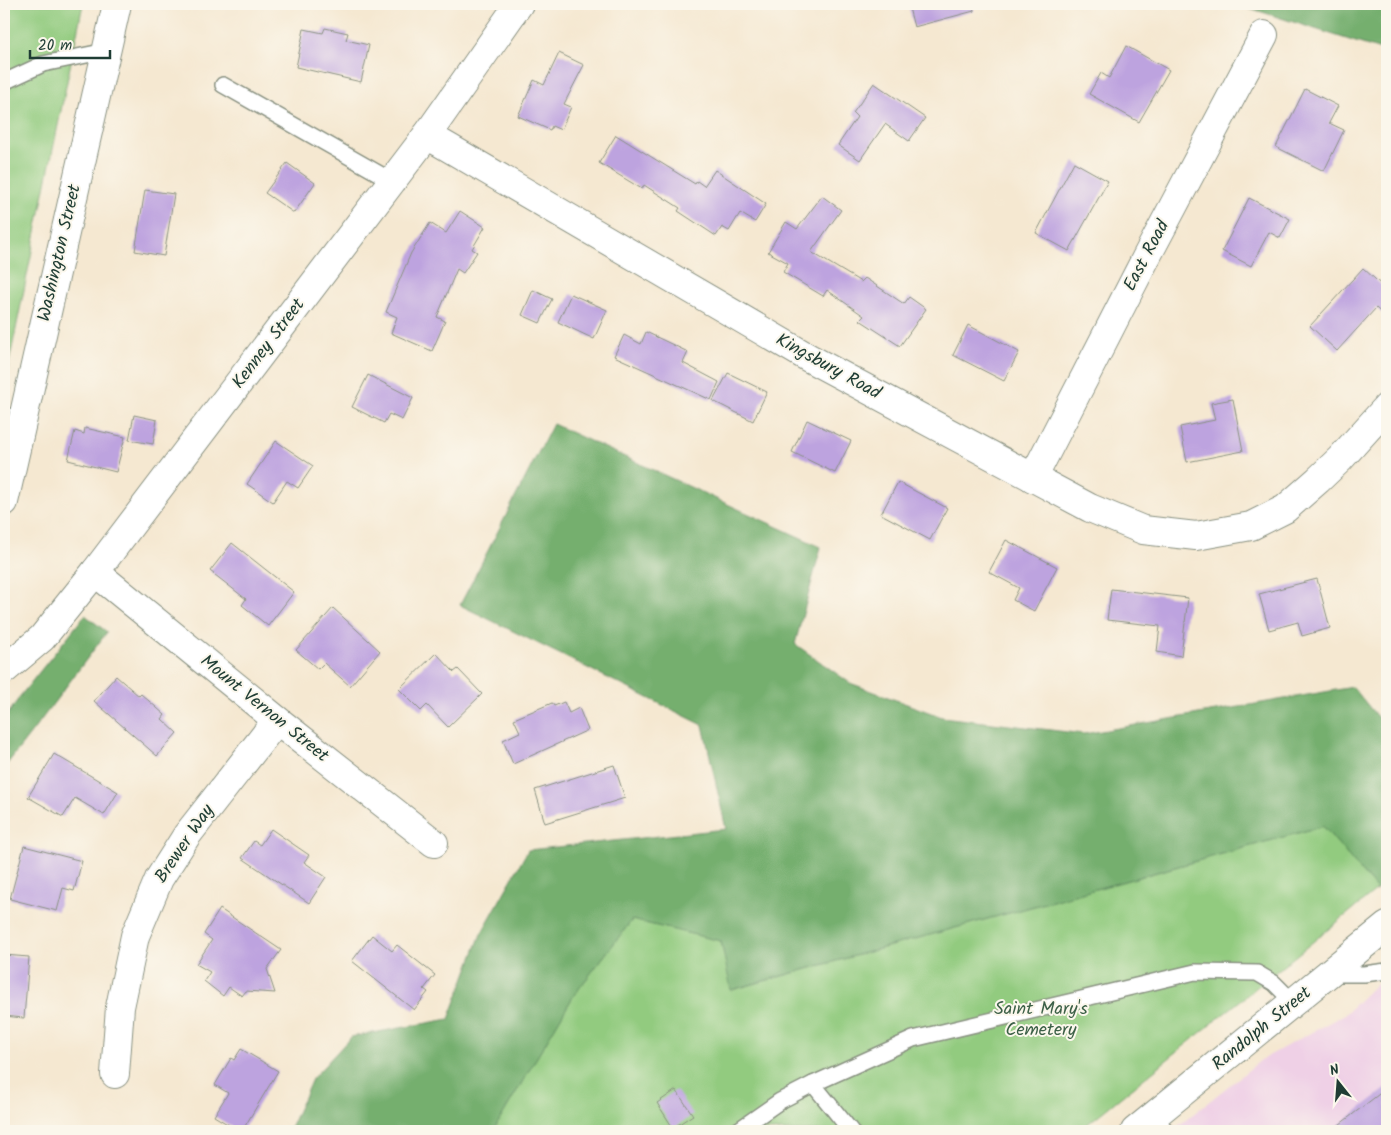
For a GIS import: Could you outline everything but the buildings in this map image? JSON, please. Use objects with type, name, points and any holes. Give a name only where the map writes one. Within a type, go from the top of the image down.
[{"type":"street","name":"Washington Street","points":[[4,502],[117,4]]},
{"type":"street","name":"Kenney Street","points":[[4,670],[42,638],[95,572],[427,135],[519,4]]},
{"type":"street","name":"East Road","points":[[1033,478],[1148,254],[1264,35]]},
{"type":"street","name":"Kingsbury Road","points":[[427,135],[808,358],[1090,508],[1143,530],[1196,536],[1251,526],[1285,509],[1318,480],[1387,407]]},
{"type":"street","name":"Mount Vernon Street","points":[[95,572],[277,720],[434,843]]},
{"type":"street","name":"Brewer Way","points":[[115,1074],[120,1007],[135,936],[159,879],[187,835],[277,720]]},
{"type":"street","name":"Randolph Street","points":[[1152,1126],[1294,1003],[1387,926]]},
{"type":"lane","points":[[4,82],[43,64],[106,51]]},
{"type":"lane","points":[[223,85],[392,181]]},
{"type":"lane","points":[[1330,974],[1364,974],[1387,971]]},
{"type":"lane","points":[[737,1131],[780,1101],[913,1039],[1195,972],[1257,974],[1274,983],[1294,1003]]},
{"type":"lane","points":[[813,1084],[851,1131]]},
{"type":"shaded area","points":[[1387,973],[1387,1131],[1172,1131],[1261,1060],[1345,1014]]},
{"type":"green space","points":[[4,4],[83,4],[4,387]]},
{"type":"green space","points":[[1237,4],[1387,4],[1387,52]]},
{"type":"green space","points":[[553,424],[821,547],[795,644],[850,683],[942,717],[1084,734],[1353,687],[1387,729],[1387,880],[1377,890],[1323,826],[731,990],[721,941],[632,920],[574,995],[493,1131],[289,1131],[312,1079],[351,1037],[449,1019],[481,934],[528,850],[726,829],[703,725],[460,605]]},
{"type":"green space","points":[[85,615],[107,632],[4,768],[4,720],[21,695]]},
{"type":"green space","name":"Saint Mary's Cemetery","points":[[1323,826],[1377,890],[1079,1131],[493,1131],[574,995],[632,920],[721,941],[732,990]]}]
